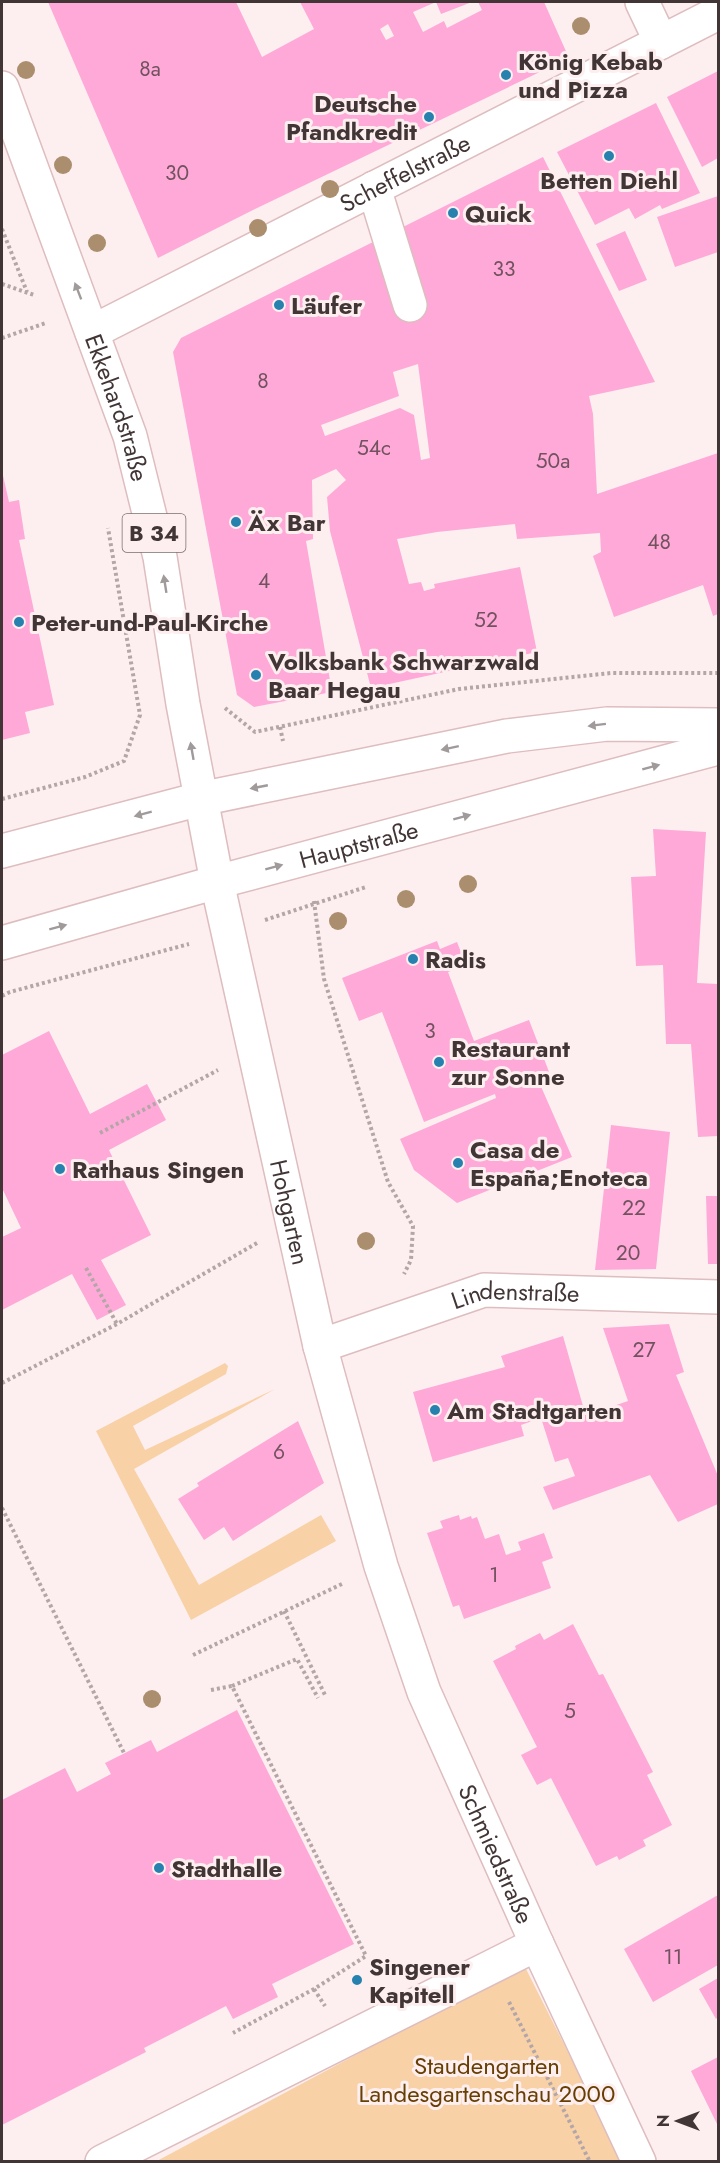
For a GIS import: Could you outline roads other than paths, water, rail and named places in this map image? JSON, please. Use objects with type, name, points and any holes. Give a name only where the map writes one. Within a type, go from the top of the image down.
[{"type":"street","points":[[642,2],[661,42]]},
{"type":"street","name":"Scheffelstraße","points":[[92,332],[718,13]]},
{"type":"street","name":"Ekkehardstraße","points":[[2,88],[130,436],[160,557],[183,704],[217,882]]},
{"type":"street","points":[[374,188],[410,305]]},
{"type":"street","points":[[2,851],[200,799],[507,736],[607,724],[718,725]]},
{"type":"street","name":"Hauptstraße","points":[[2,943],[217,882],[718,748]]},
{"type":"street","name":"Hohgarten","points":[[217,882],[321,1346],[377,1553]]},
{"type":"street","name":"Lindenstraße","points":[[321,1346],[484,1290],[718,1297]]},
{"type":"street","name":"Schmiedstraße","points":[[377,1553],[424,1692],[537,1944],[639,2162]]},
{"type":"street","points":[[102,2162],[537,1944]]},
{"type":"place","name":"König Kebab und Pizza","points":[[506,75]]},
{"type":"place","name":"Deutsche Pfandkredit","points":[[429,117]]},
{"type":"place","name":"Betten Diehl","points":[[609,156]]},
{"type":"place","name":"Quick","points":[[453,213]]},
{"type":"place","name":"Läufer","points":[[279,305]]},
{"type":"place","name":"Äx Bar","points":[[236,522]]},
{"type":"place","name":"Peter-und-Paul-Kirche","points":[[19,622]]},
{"type":"place","name":"Volksbank Schwarzwald Baar Hegau","points":[[256,675]]},
{"type":"place","name":"Radis","points":[[413,959]]},
{"type":"place","name":"Restaurant zur Sonne","points":[[439,1062]]},
{"type":"place","name":"Casa de España;Enoteca","points":[[458,1163]]},
{"type":"place","name":"Rathaus Singen","points":[[60,1169]]},
{"type":"place","name":"Am Stadtgarten","points":[[435,1410]]},
{"type":"place","name":"Stadthalle","points":[[159,1868]]},
{"type":"place","name":"Singener Kapitell","points":[[357,1980]]},
{"type":"park label","name":"Staudengarten Landesgartenschau 2000","points":[[487,2079]]}]
